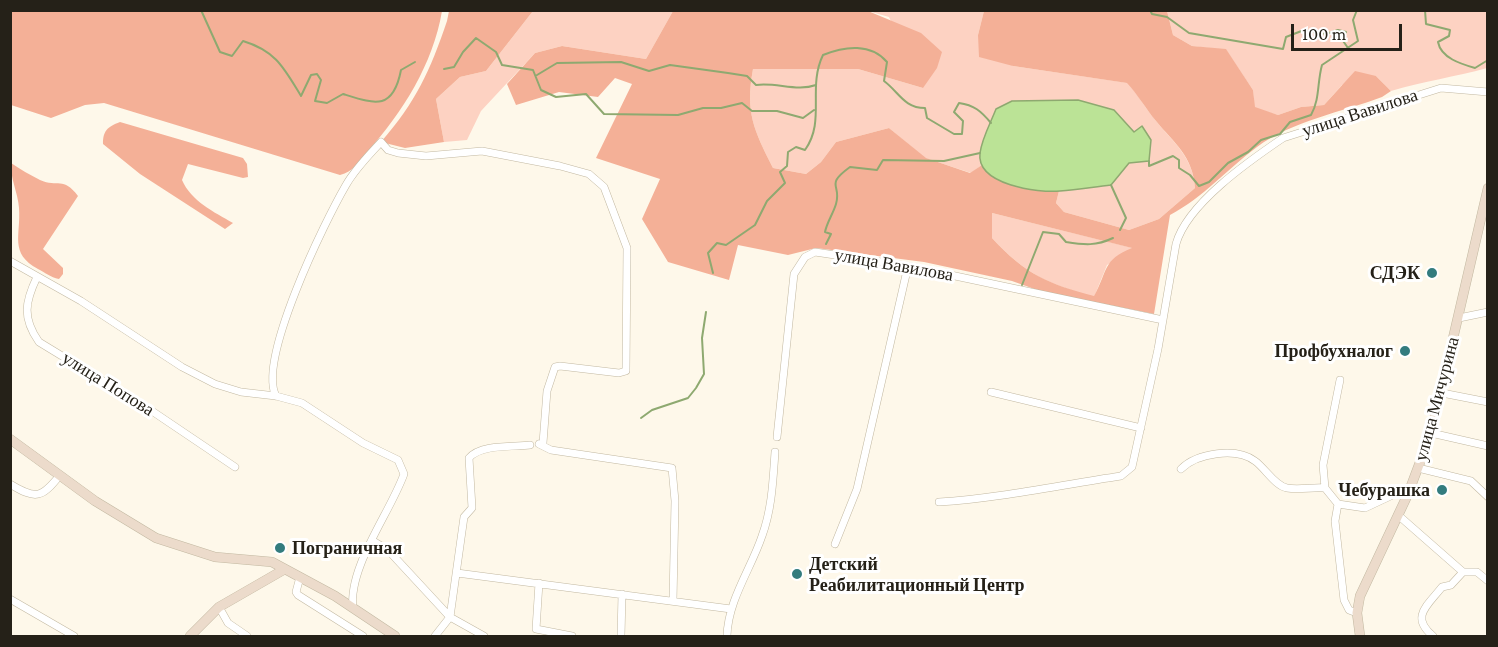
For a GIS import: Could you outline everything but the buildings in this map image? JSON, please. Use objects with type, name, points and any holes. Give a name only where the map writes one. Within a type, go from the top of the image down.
[{"type":"main road","name":"улица Мичурина","points":[[1360,636],[1357,613],[1366,581],[1408,494],[1431,433],[1488,188]]},
{"type":"main road","points":[[10,439],[114,514],[165,542],[214,557],[272,562],[354,608],[395,636]]},
{"type":"main road","points":[[190,636],[219,607],[285,569]]},
{"type":"street","name":"улица Вавилова","points":[[939,502],[976,500],[1060,484],[1121,476],[1132,467],[1180,232],[1195,211],[1261,153],[1283,138],[1441,88],[1488,92]]},
{"type":"street","points":[[276,396],[272,388],[277,356],[294,295],[347,183],[363,162],[381,142],[388,150],[411,155],[482,151],[589,174],[604,187],[627,248],[626,371],[620,373],[555,367],[551,372],[537,444]]},
{"type":"street","name":"улица Вавилова","points":[[777,437],[794,274],[805,257],[815,252],[908,266],[1163,321]]},
{"type":"street","points":[[10,261],[90,306],[182,367],[215,384],[241,392],[276,396],[302,403],[363,443],[398,460],[403,467],[404,474],[356,581],[352,598],[354,608]]},
{"type":"street","points":[[835,544],[857,489],[908,266]]},
{"type":"street","name":"улица Попова","points":[[37,277],[29,294],[27,325],[39,342],[149,409],[235,467]]},
{"type":"street","points":[[1459,318],[1488,312]]},
{"type":"street","points":[[1340,380],[1323,465],[1325,488],[1338,504],[1365,508],[1397,493],[1408,494]]},
{"type":"street","points":[[991,392],[1141,428]]},
{"type":"street","points":[[1442,393],[1488,402]]},
{"type":"street","points":[[1431,433],[1488,446]]},
{"type":"street","points":[[435,636],[450,616],[451,594],[457,573],[464,517],[472,508],[469,458],[473,453],[482,450],[537,444],[551,450],[672,468],[675,493],[673,601]]},
{"type":"street","points":[[727,636],[730,609],[763,533],[770,504],[775,452]]},
{"type":"street","points":[[1181,469],[1190,460],[1232,453],[1252,459],[1277,483],[1287,488],[1325,488]]},
{"type":"street","points":[[1418,468],[1471,481],[1488,497]]},
{"type":"street","points":[[10,484],[24,493],[40,496],[46,493],[60,475]]},
{"type":"street","points":[[1338,504],[1335,521],[1344,600],[1349,609],[1357,613]]},
{"type":"street","points":[[1398,514],[1463,572],[1477,572],[1488,581]]},
{"type":"street","points":[[373,541],[388,550],[450,616],[484,636]]},
{"type":"street","points":[[1433,636],[1425,629],[1421,621],[1421,614],[1442,587],[1451,585],[1460,579],[1463,572]]},
{"type":"street","points":[[457,573],[730,609]]},
{"type":"street","points":[[300,577],[298,595],[363,636]]},
{"type":"street","points":[[539,583],[536,629],[572,636]]},
{"type":"street","points":[[621,636],[622,594]]},
{"type":"street","points":[[10,599],[74,636]]},
{"type":"street","points":[[219,607],[228,623],[247,636]]},
{"type":"shaded area","points":[[11,11],[442,11],[432,50],[404,104],[358,163],[349,172],[340,175],[104,103],[85,105],[51,118],[11,105]]},
{"type":"shaded area","points":[[449,11],[533,11],[486,71],[460,77],[436,99],[444,142],[405,148],[381,142],[404,113],[421,85],[441,39]]},
{"type":"shaded area","points":[[533,11],[673,11],[646,59],[562,46],[535,53],[481,111],[467,140],[444,142],[436,99],[460,77],[486,71]]},
{"type":"shaded area","points":[[673,11],[868,11],[921,33],[942,52],[937,68],[923,88],[858,69],[753,69],[750,98],[753,121],[773,168],[806,174],[821,162],[836,142],[889,128],[926,158],[970,173],[982,165],[998,179],[1007,183],[1027,188],[1059,191],[1056,203],[1064,212],[1129,230],[1159,219],[1195,188],[1191,167],[1182,151],[1127,83],[1013,66],[979,57],[978,35],[984,11],[1167,11],[1173,35],[1192,46],[1226,49],[1253,90],[1255,107],[1278,115],[1301,107],[1324,105],[1355,71],[1376,76],[1391,91],[1382,97],[1301,124],[1271,138],[1194,200],[1170,215],[1154,314],[1040,291],[1012,281],[924,262],[816,248],[788,255],[738,245],[729,280],[668,262],[642,219],[660,179],[596,158],[632,84],[615,78],[598,97],[559,92],[516,105],[507,84],[535,53],[562,46],[646,59]],"holes":[[[992,213],[1132,248],[1122,252],[1110,262],[1094,296],[1050,282],[1015,261],[992,238]]]},
{"type":"shaded area","points":[[868,11],[984,11],[978,35],[1013,66],[1128,83],[1187,159],[1195,188],[1159,219],[1129,230],[1064,212],[1056,203],[1059,191],[1110,185],[1129,163],[1148,161],[1142,126],[1134,133],[1114,110],[996,109],[980,153],[982,165],[971,173],[925,158],[889,128],[836,142],[821,162],[806,174],[773,168],[753,121],[750,98],[753,69],[858,69],[923,88],[889,17]]},
{"type":"shaded area","points":[[1167,11],[1487,11],[1487,68],[1391,91],[1376,76],[1342,85],[1324,105],[1301,107],[1278,115],[1254,108],[1253,90],[1226,50],[1192,46],[1173,35]]},
{"type":"shaded area","points":[[1078,100],[1114,110],[1134,132],[1142,126],[1151,140],[1149,161],[1129,163],[1111,185],[1060,191],[1010,185],[988,173],[981,164],[981,147],[996,109],[1012,101]]},
{"type":"shaded area","points":[[120,122],[243,158],[247,164],[248,177],[243,178],[188,164],[182,180],[197,200],[233,223],[225,229],[140,174],[103,144],[107,130]]},
{"type":"shaded area","points":[[11,163],[40,180],[64,184],[78,196],[43,249],[63,268],[63,274],[59,279],[29,263],[20,250],[18,243],[19,208]]},
{"type":"shaded area","points":[[992,213],[1133,248],[1107,265],[1094,297],[1050,282],[1015,261],[992,238]]},
{"type":"waterway","points":[[201,10],[220,52],[232,56],[243,41],[264,50],[284,69],[301,96],[311,75],[317,74],[321,80],[315,101],[327,103],[343,94],[373,102],[381,101],[393,92],[401,70],[415,62]]},
{"type":"waterway","points":[[1150,10],[1152,14],[1167,17],[1189,33],[1283,49],[1286,37],[1304,30],[1326,34],[1338,30],[1346,32],[1341,38],[1348,48]]},
{"type":"waterway","points":[[1149,161],[1149,166],[1173,156],[1179,160],[1179,168],[1190,175],[1199,186],[1209,182],[1228,163],[1248,152],[1261,140],[1280,134],[1290,122],[1311,115],[1316,103],[1322,65],[1358,41],[1353,20],[1357,10]]},
{"type":"waterway","points":[[1425,10],[1426,24],[1450,30],[1449,36],[1438,42],[1447,56],[1475,68],[1488,60]]},
{"type":"waterway","points":[[444,69],[454,67],[463,52],[476,38],[496,52],[502,65],[533,70],[541,90],[556,97],[586,94],[604,114],[678,115],[703,108],[721,108],[742,103],[752,111],[777,111],[803,118],[814,110]]},
{"type":"waterway","points":[[713,273],[708,253],[717,243],[726,245],[755,225],[767,201],[785,183],[780,172],[787,166],[788,152],[796,147],[805,150],[811,139],[816,116],[816,80],[823,55],[857,48],[866,49],[881,56],[887,62],[884,81],[907,102],[925,108],[927,118],[954,134],[962,134],[963,121],[954,112],[959,103],[977,109],[991,123]]},
{"type":"waterway","points":[[537,75],[557,63],[621,62],[649,71],[670,65],[747,76],[756,85],[801,88],[816,85]]},
{"type":"waterway","points":[[826,244],[831,234],[825,232],[837,197],[836,182],[850,167],[877,170],[883,160],[944,161],[980,153]]},
{"type":"waterway","points":[[1111,185],[1126,218],[1120,230]]},
{"type":"waterway","points":[[1022,285],[1043,232],[1059,234],[1066,242],[1079,244],[1096,244],[1113,238]]},
{"type":"waterway","points":[[641,418],[652,410],[688,398],[696,388],[704,374],[702,338],[706,312]]},
{"type":"place","name":"СДЭК","points":[[1432,273]]},
{"type":"place","name":"Профбухналог","points":[[1405,351]]},
{"type":"place","name":"Чебурашка","points":[[1442,490]]},
{"type":"place","name":"Пограничная","points":[[280,548]]},
{"type":"place","name":"Детский Реабилитационный Центр","points":[[797,574]]}]
